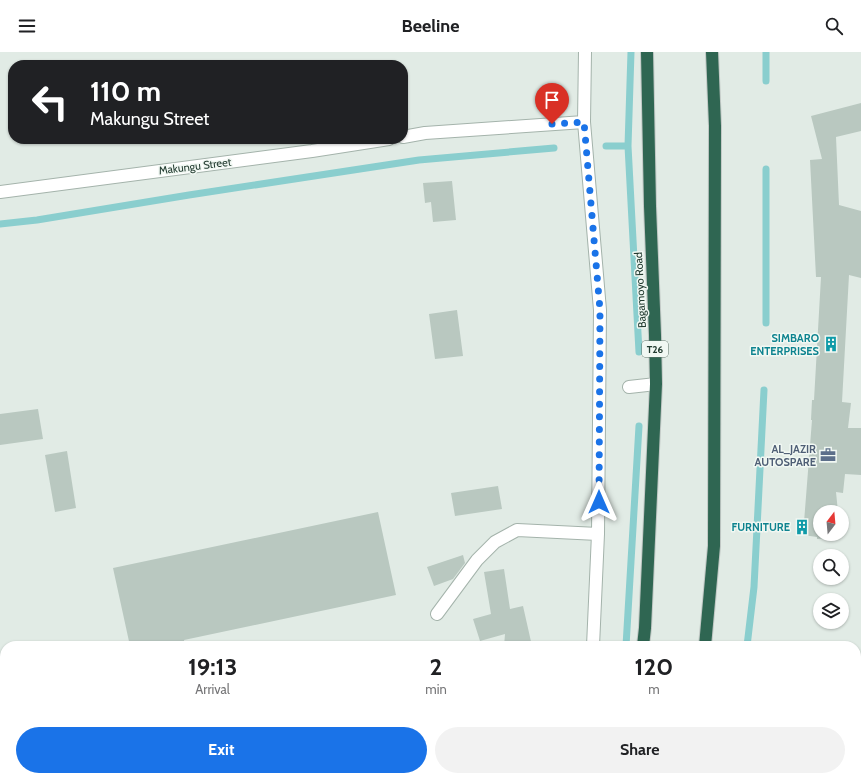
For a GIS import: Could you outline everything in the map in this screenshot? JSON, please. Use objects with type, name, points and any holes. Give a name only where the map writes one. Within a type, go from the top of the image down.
[{"type":"highway","name":"Bagamoyo Road","points":[[644,641],[656,384],[647,52]]},
{"type":"highway","points":[[705,641],[714,546],[715,126],[712,52]]},
{"type":"street","points":[[585,52],[584,122],[600,310],[598,534],[593,641]]},
{"type":"street","points":[[408,136],[425,133],[584,122]]},
{"type":"street","name":"Makungu Street","points":[[0,192],[312,152],[359,144]]},
{"type":"street","points":[[629,387],[656,384]]},
{"type":"street","points":[[436,614],[477,560],[490,546],[517,530],[598,534]]},
{"type":"building","points":[[861,103],[861,131],[836,137],[839,205],[861,211],[861,278],[849,275],[842,402],[851,403],[848,428],[861,428],[861,475],[845,474],[843,493],[836,492],[837,505],[813,505],[813,536],[803,535],[812,420],[812,400],[814,400],[821,277],[816,277],[810,160],[822,159],[811,116]]},
{"type":"building","points":[[452,181],[456,220],[433,222],[431,202],[425,203],[423,183]]},
{"type":"building","points":[[457,310],[463,356],[435,359],[429,314]]},
{"type":"building","points":[[38,409],[43,439],[0,445],[0,414]]},
{"type":"building","points":[[67,451],[76,508],[55,512],[45,455]]},
{"type":"building","points":[[498,486],[502,509],[455,516],[451,493]]},
{"type":"building","points":[[378,512],[396,595],[184,641],[129,641],[113,568]]},
{"type":"building","points":[[463,555],[465,563],[453,579],[434,586],[427,567]]},
{"type":"building","points":[[504,569],[510,609],[523,606],[531,641],[504,641],[505,634],[480,641],[473,619],[491,614],[484,572]]},
{"type":"waterway","points":[[631,52],[628,146],[639,352]]},
{"type":"waterway","points":[[766,52],[766,81]]},
{"type":"waterway","points":[[606,146],[628,146]]},
{"type":"waterway","points":[[0,224],[37,220],[419,160],[554,148]]},
{"type":"waterway","points":[[766,169],[766,323]]},
{"type":"waterway","points":[[748,641],[754,587],[764,390]]},
{"type":"waterway","points":[[626,641],[639,426]]},
{"type":"place","name":"SIMBARO ENTERPRISES","points":[[831,344]]},
{"type":"place","name":"AL_JAZIR AUTOSPARE","points":[[828,455]]},
{"type":"place","name":"FURNITURE","points":[[802,527]]},
{"type":"route","points":[[552,124],[584,122],[600,310],[599,502]]}]
